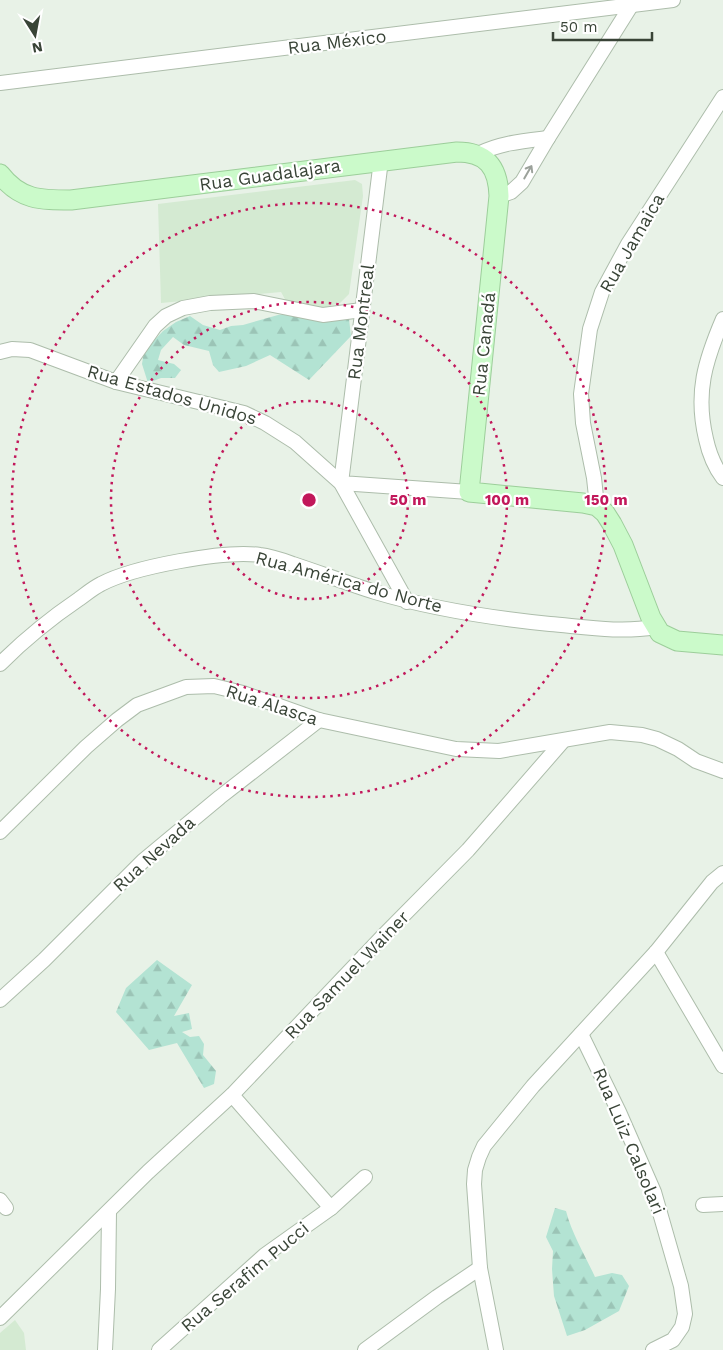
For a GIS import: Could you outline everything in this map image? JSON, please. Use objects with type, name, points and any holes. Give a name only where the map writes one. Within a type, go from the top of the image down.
[{"type":"street","name":"Rua México","points":[[0,83],[633,3],[673,0]]},
{"type":"street","points":[[499,196],[511,192],[522,182],[633,3]]},
{"type":"street","name":"Rua Jamaica","points":[[597,506],[594,478],[583,422],[581,394],[590,329],[602,292],[628,244],[723,97]]},
{"type":"street","name":"Rua Guadalajara","points":[[0,174],[9,185],[22,194],[43,200],[71,200],[207,184],[381,160],[457,152],[478,154],[505,144],[548,138]]},
{"type":"street","name":"Rua Canadá","points":[[469,492],[499,196],[499,184],[492,168],[478,154]]},
{"type":"street","name":"Rua Montreal","points":[[341,483],[381,160]]},
{"type":"street","points":[[116,382],[155,326],[166,316],[183,308],[210,303],[254,301],[323,315],[362,310]]},
{"type":"street","points":[[723,319],[710,348],[701,386],[700,408],[710,454],[723,478]]},
{"type":"street","name":"Rua Estados Unidos","points":[[0,352],[30,350],[116,382],[244,413],[265,423],[295,442],[341,483],[407,602]]},
{"type":"street","points":[[341,483],[469,492],[597,506],[605,513],[623,545],[655,627],[660,633],[677,640],[723,645]]},
{"type":"street","name":"Rua América do Norte","points":[[0,664],[60,612],[101,584],[140,571],[178,562],[229,554],[261,554],[407,602],[467,614],[614,630],[636,630],[655,627]]},
{"type":"street","name":"Rua Alasca","points":[[0,832],[86,747],[137,705],[157,696],[186,687],[214,686],[243,693],[319,720],[456,748],[499,751],[563,741]]},
{"type":"street","name":"Rua Nevada","points":[[0,1000],[44,960],[143,861],[220,797],[319,720]]},
{"type":"street","points":[[563,741],[610,732],[642,735],[657,739],[696,760],[723,771]]},
{"type":"street","name":"Rua Samuel Wainer","points":[[0,1318],[148,1172],[232,1095],[468,850],[563,741]]},
{"type":"street","points":[[496,1350],[480,1268],[474,1184],[475,1170],[484,1146],[533,1086],[656,952],[712,882],[723,873]]},
{"type":"street","points":[[656,952],[723,1066]]},
{"type":"street","name":"Rua Luiz Calsolari","points":[[581,1034],[619,1112],[654,1192],[681,1286],[685,1314],[684,1321],[673,1340],[653,1350]]},
{"type":"street","points":[[232,1095],[330,1208]]},
{"type":"street","name":"Rua Serafim Pucci","points":[[161,1349],[265,1255],[330,1208],[365,1176]]},
{"type":"street","points":[[703,1206],[723,1204]]},
{"type":"street","points":[[105,1350],[109,1212]]},
{"type":"street","points":[[365,1350],[480,1268]]},
{"type":"shaded area","points":[[355,180],[362,184],[363,196],[349,294],[340,303],[322,308],[286,301],[281,292],[161,303],[158,204]]},
{"type":"shaded area","points":[[15,1320],[24,1333],[26,1350],[0,1350],[0,1333]]},
{"type":"green space","points":[[298,312],[328,321],[349,319],[351,336],[309,380],[270,355],[246,366],[219,372],[213,365],[209,351],[184,345],[173,337],[161,350],[158,360],[174,364],[181,370],[175,378],[161,378],[148,383],[142,364],[144,351],[163,331],[176,322],[190,316],[203,325],[220,330],[278,315]]},
{"type":"green space","points":[[157,960],[192,985],[174,1016],[189,1013],[192,1029],[182,1032],[190,1037],[199,1036],[204,1044],[203,1055],[216,1071],[214,1084],[204,1088],[177,1043],[149,1050],[116,1012],[126,988]]},
{"type":"green space","points":[[555,1208],[566,1211],[575,1236],[595,1277],[612,1273],[622,1275],[629,1286],[619,1311],[585,1330],[567,1336],[554,1296],[553,1251],[546,1237]]}]
